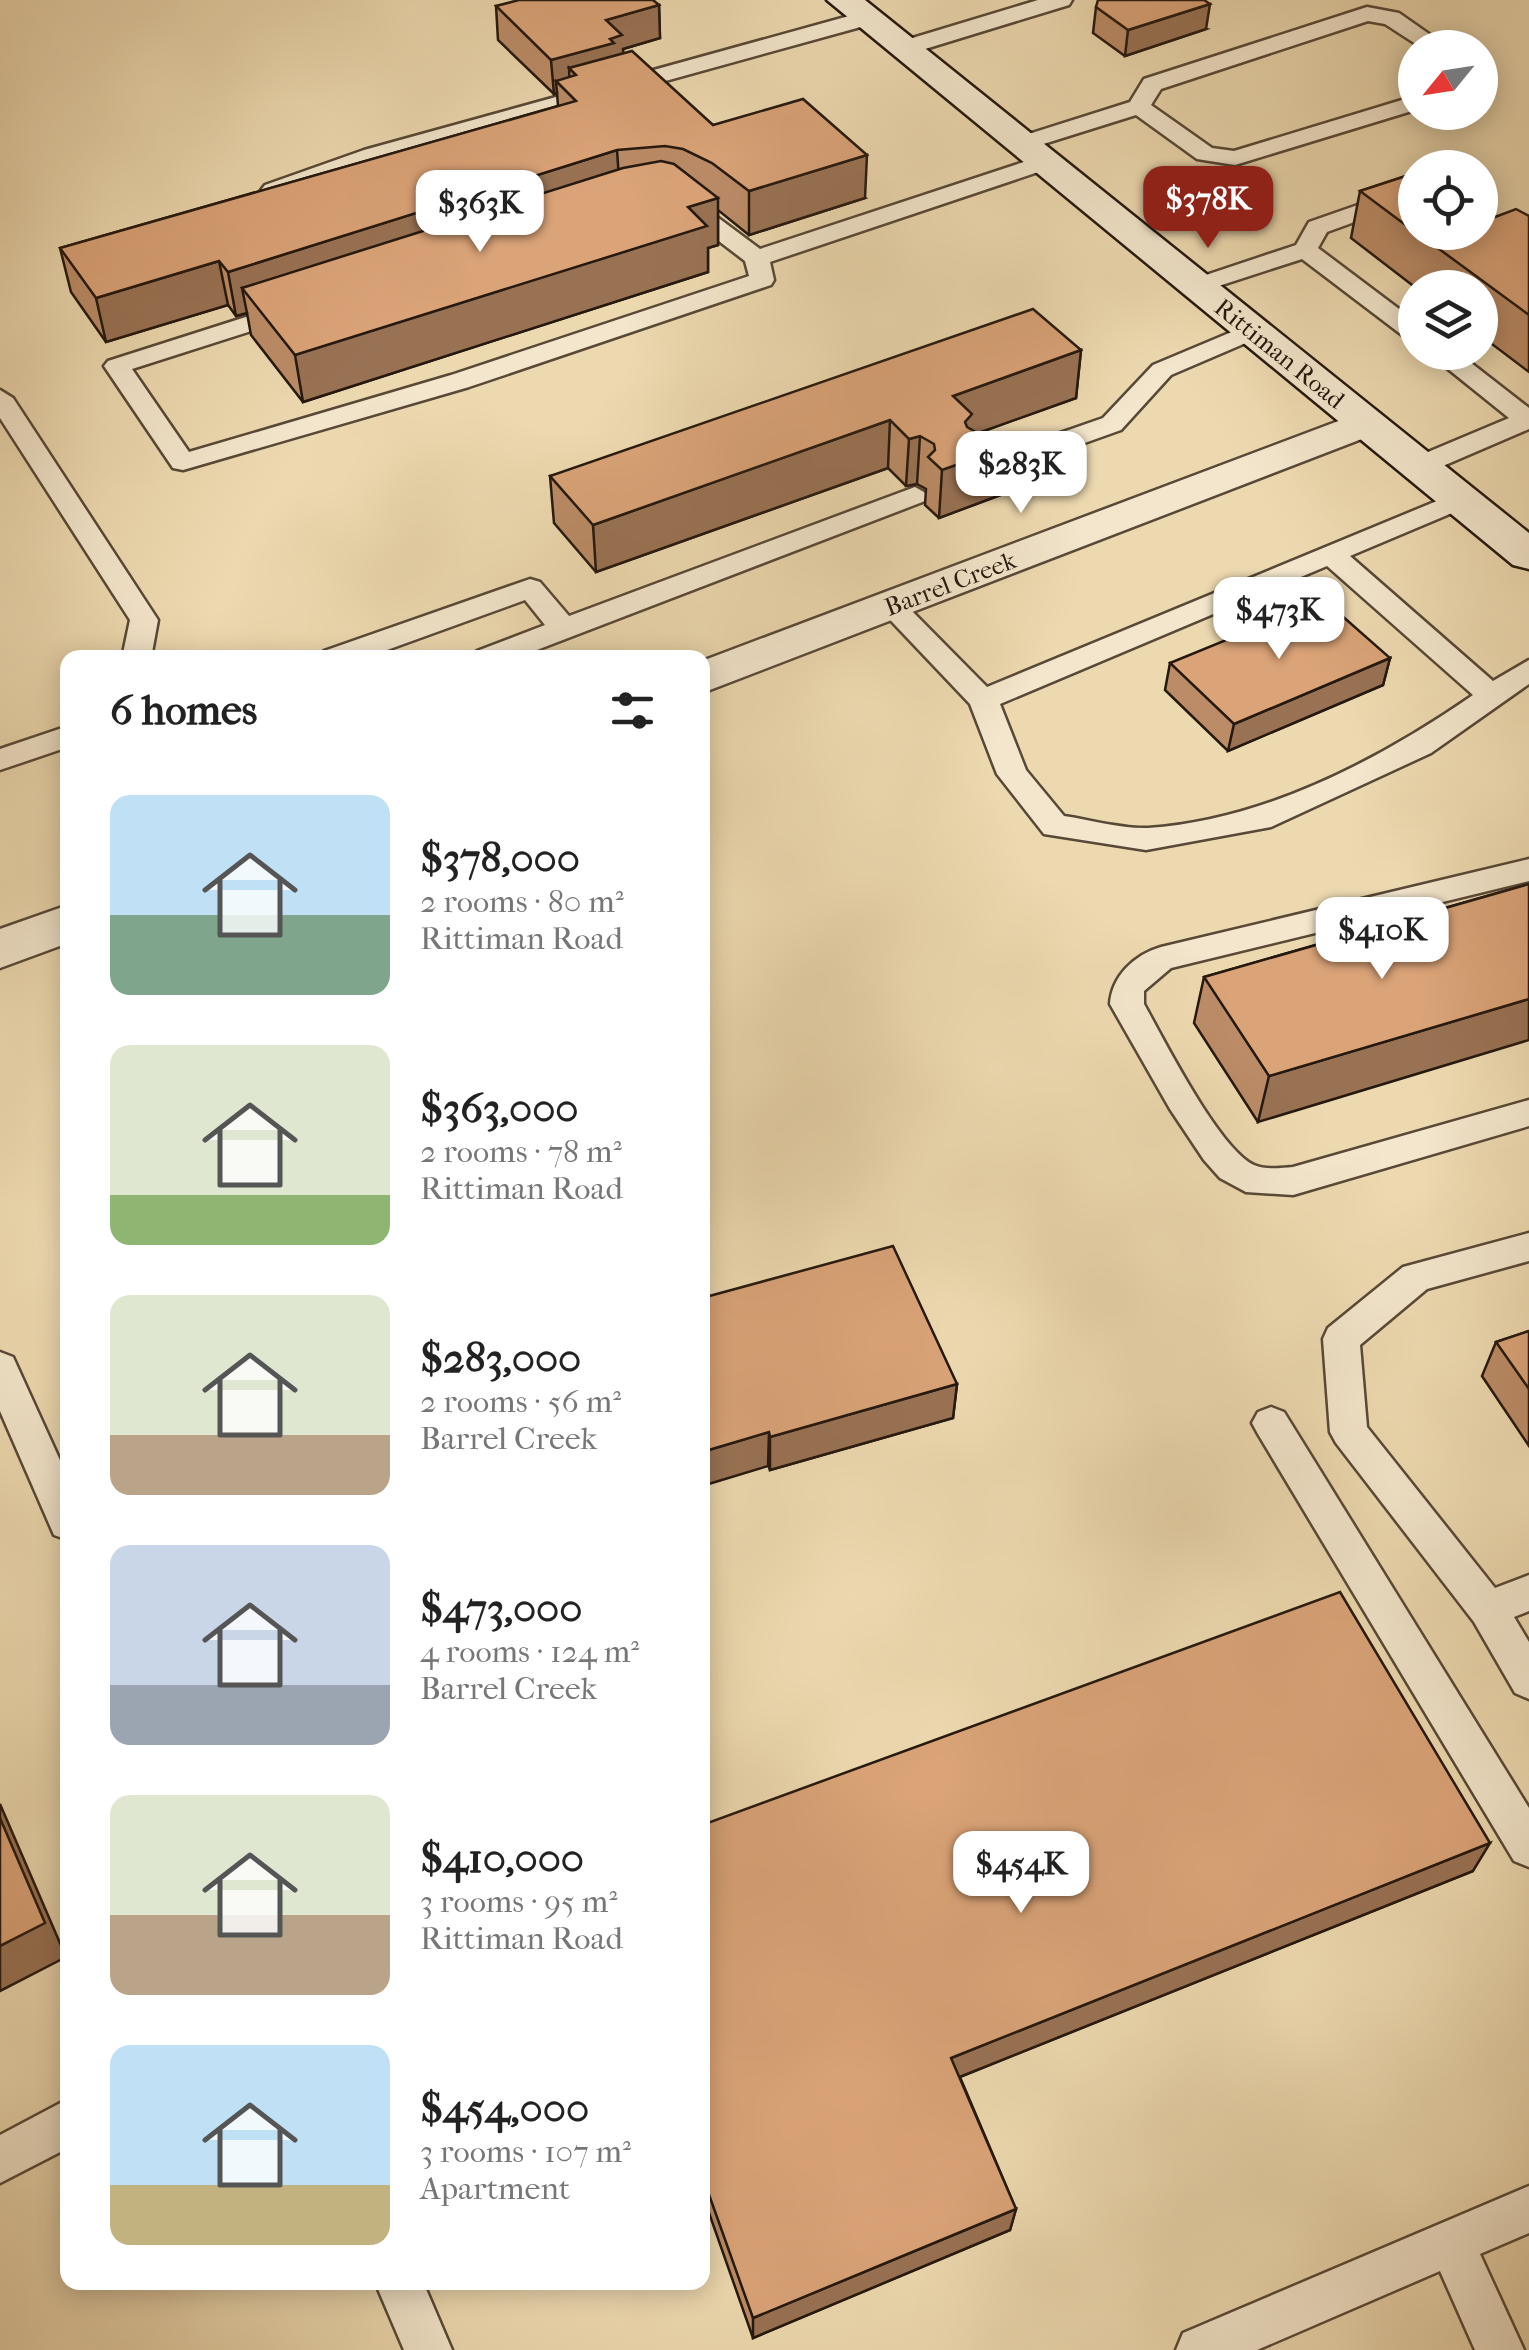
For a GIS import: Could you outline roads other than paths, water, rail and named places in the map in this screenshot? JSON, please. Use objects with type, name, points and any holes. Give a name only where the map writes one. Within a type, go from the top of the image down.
[{"type":"main road","name":"Rittiman Road","points":[[856,9],[1460,499],[1522,541]]},
{"type":"main road","name":"Barrel Creek","points":[[710,675],[1366,423]]},
{"type":"main road","points":[[0,949],[60,926]]},
{"type":"lane","points":[[904,48],[1061,0]]},
{"type":"lane","points":[[252,198],[372,155],[856,9]]},
{"type":"lane","points":[[757,258],[1033,153],[1139,108],[1152,84],[1367,14],[1392,18],[1410,30]]},
{"type":"lane","points":[[1139,108],[1205,154],[1235,158],[1398,108]]},
{"type":"lane","points":[[322,300],[117,366],[183,462],[460,381],[762,280],[757,258],[685,202],[662,197]]},
{"type":"lane","points":[[1197,286],[1305,250],[1318,227],[1398,198]]},
{"type":"lane","points":[[1305,250],[1398,321]]},
{"type":"lane","points":[[979,472],[1112,424],[1162,370],[1253,331]]},
{"type":"lane","points":[[1420,466],[1529,420],[1464,370]]},
{"type":"lane","points":[[0,398],[144,620],[138,650]]},
{"type":"lane","points":[[507,650],[914,495]]},
{"type":"lane","points":[[982,700],[1460,499]]},
{"type":"lane","points":[[1330,553],[1491,695]]},
{"type":"lane","points":[[356,650],[530,588],[563,628]]},
{"type":"lane","points":[[891,606],[982,700],[1012,774],[1056,826],[1146,840],[1260,818],[1420,746],[1529,670]]},
{"type":"lane","points":[[0,760],[60,739]]},
{"type":"lane","points":[[1529,870],[1161,959],[1128,986],[1127,1004],[1220,1158],[1243,1177],[1269,1183],[1293,1181],[1529,1113]]},
{"type":"lane","points":[[1529,1248],[1416,1277],[1341,1339],[1349,1432],[1488,1610],[1529,1680]]},
{"type":"lane","points":[[0,1368],[60,1505]]},
{"type":"lane","points":[[1271,1423],[1529,1847]]},
{"type":"lane","points":[[1488,1610],[1529,1593]]},
{"type":"lane","points":[[0,2160],[60,2126]]},
{"type":"lane","points":[[1200,2350],[1529,2210]]},
{"type":"lane","points":[[1451,2242],[1500,2350]]},
{"type":"lane","points":[[402,2290],[428,2350]]}]
